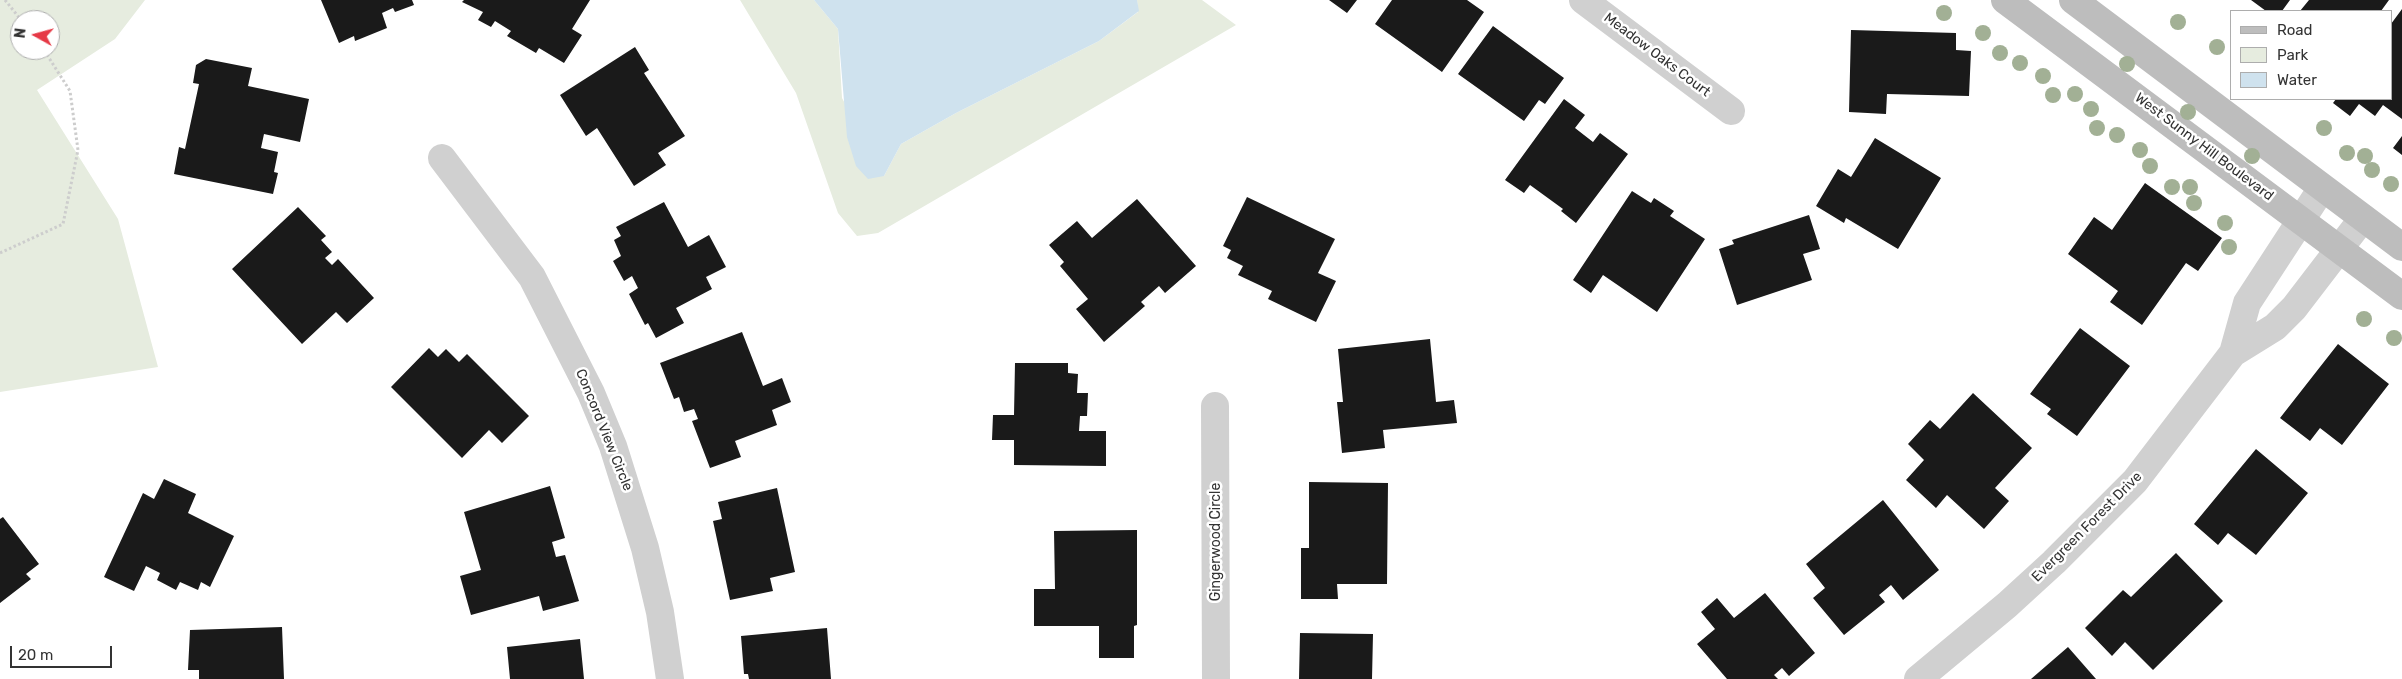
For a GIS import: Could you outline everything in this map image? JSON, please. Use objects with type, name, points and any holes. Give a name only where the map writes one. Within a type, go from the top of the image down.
[{"type":"street","name":"Meadow Oaks Court","points":[[1583,0],[1731,111]]},
{"type":"street","name":"West Sunny Hill Boulevard","points":[[2005,0],[2262,189],[2301,221],[2402,296]]},
{"type":"street","points":[[2073,0],[2402,247]]},
{"type":"street","name":"Concord View Circle","points":[[442,158],[532,277],[592,392],[618,461],[645,548],[660,612],[670,679]]},
{"type":"street","name":"Evergreen Forest Drive","points":[[2233,353],[2247,303],[2322,188]]},
{"type":"street","name":"Evergreen Forest Drive","points":[[1918,679],[2027,587],[2135,481],[2233,353],[2275,327],[2294,308],[2363,218]]},
{"type":"street","name":"Gingerwood Circle","points":[[1216,406],[1216,679]]},
{"type":"path","points":[[5,0],[13,10]]},
{"type":"path","points":[[0,253],[63,224],[78,150],[70,91],[50,60]]},
{"type":"green space","points":[[0,0],[145,0],[115,39],[37,90],[118,219],[158,367],[0,392]]},
{"type":"green space","points":[[740,0],[814,0],[838,29],[842,98],[884,176],[901,144],[956,113],[1099,41],[1138,12],[1137,0],[1202,0],[1236,25],[878,233],[857,236],[838,213],[796,93]]},
{"type":"water","points":[[814,0],[1137,0],[1139,11],[1099,41],[956,113],[901,144],[884,176],[868,179],[856,166],[847,137],[838,29]]},
{"type":"building","points":[[321,0],[412,0],[414,5],[395,12],[393,8],[382,13],[387,28],[355,41],[354,36],[339,43]]},
{"type":"building","points":[[464,0],[590,0],[572,29],[582,35],[564,63],[539,48],[536,53],[507,36],[511,31],[495,21],[491,27],[478,20],[483,12],[462,2]]},
{"type":"building","points":[[1329,0],[1357,0],[1347,13]]},
{"type":"building","points":[[1392,0],[1467,0],[1484,12],[1442,72],[1375,24]]},
{"type":"building","points":[[2251,0],[2290,0],[2283,10],[2265,10]]},
{"type":"building","points":[[2309,0],[2389,0],[2382,10],[2301,10]]},
{"type":"building","points":[[2402,9],[2402,119],[2383,105],[2375,116],[2359,104],[2350,116],[2333,103],[2335,100],[2392,100],[2392,23]]},
{"type":"building","points":[[1493,26],[1564,78],[1545,104],[1539,100],[1524,121],[1458,74]]},
{"type":"building","points":[[1851,30],[1956,33],[1956,50],[1971,51],[1969,96],[1887,94],[1886,114],[1849,112]]},
{"type":"building","points":[[635,47],[649,70],[644,73],[685,136],[658,153],[666,165],[634,186],[597,128],[586,136],[560,95]]},
{"type":"building","points":[[206,59],[252,68],[248,86],[309,99],[300,142],[264,134],[261,148],[278,152],[274,172],[278,173],[273,194],[174,174],[179,147],[185,149],[199,84],[193,83],[196,65]]},
{"type":"building","points":[[1564,99],[1585,115],[1575,128],[1593,142],[1600,133],[1628,154],[1576,223],[1561,211],[1563,209],[1530,185],[1524,193],[1505,180]]},
{"type":"building","points":[[2402,136],[2402,155],[2393,148]]},
{"type":"building","points":[[1875,138],[1941,178],[1898,249],[1846,218],[1844,223],[1816,206],[1838,169],[1851,177]]},
{"type":"building","points":[[2145,183],[2222,238],[2198,271],[2186,263],[2142,325],[2110,302],[2118,291],[2068,254],[2094,217],[2112,230]]},
{"type":"building","points":[[1632,191],[1651,203],[1654,198],[1674,211],[1670,216],[1705,239],[1657,312],[1603,275],[1591,293],[1573,280]]},
{"type":"building","points":[[1247,197],[1335,239],[1318,273],[1336,281],[1316,322],[1268,299],[1272,291],[1238,275],[1243,266],[1227,258],[1231,250],[1223,246]]},
{"type":"building","points":[[1137,199],[1196,266],[1165,293],[1159,286],[1141,302],[1145,306],[1104,342],[1076,309],[1088,299],[1060,266],[1064,262],[1049,245],[1077,221],[1092,238]]},
{"type":"building","points":[[664,202],[688,247],[709,235],[726,267],[706,277],[712,289],[676,308],[684,323],[656,338],[648,323],[645,325],[629,294],[638,288],[632,276],[624,281],[613,261],[621,256],[614,240],[621,236],[616,227]]},
{"type":"building","points":[[298,207],[326,236],[321,240],[332,252],[325,258],[332,265],[338,259],[374,298],[347,323],[336,312],[302,344],[232,269]]},
{"type":"building","points":[[1809,215],[1820,249],[1803,254],[1812,280],[1737,305],[1719,249],[1734,244],[1732,240]]},
{"type":"building","points":[[2080,328],[2130,366],[2077,436],[2047,414],[2051,409],[2030,394]]},
{"type":"building","points":[[742,332],[763,386],[782,378],[791,402],[772,410],[777,425],[735,441],[741,457],[710,468],[692,421],[698,419],[694,409],[684,412],[679,397],[674,399],[660,363]]},
{"type":"building","points":[[1430,339],[1436,402],[1454,400],[1457,423],[1383,430],[1385,448],[1342,453],[1337,402],[1343,402],[1338,349]]},
{"type":"building","points":[[2338,344],[2389,384],[2342,445],[2320,428],[2310,441],[2280,418]]},
{"type":"building","points":[[429,348],[438,357],[446,349],[459,362],[467,354],[529,416],[502,443],[489,430],[462,458],[391,387]]},
{"type":"building","points":[[1015,363],[1068,363],[1068,373],[1078,374],[1077,393],[1088,393],[1087,416],[1080,416],[1079,431],[1106,431],[1106,466],[1014,465],[1014,440],[992,440],[993,415],[1014,415]]},
{"type":"building","points":[[1973,393],[2032,448],[1995,488],[2009,501],[1984,529],[1947,495],[1936,508],[1906,480],[1924,460],[1908,444],[1930,420],[1940,429]]},
{"type":"building","points":[[2256,449],[2308,493],[2256,555],[2228,533],[2218,545],[2194,524]]},
{"type":"building","points":[[164,479],[196,494],[188,513],[234,536],[210,587],[201,582],[198,590],[180,582],[176,590],[157,580],[160,573],[146,566],[134,591],[104,577],[143,493],[154,499]]},
{"type":"building","points":[[1309,482],[1388,483],[1387,584],[1337,584],[1338,599],[1301,599],[1301,548],[1309,548]]},
{"type":"building","points":[[550,486],[565,538],[552,542],[556,557],[565,555],[579,601],[543,611],[539,596],[471,615],[460,576],[481,570],[464,512]]},
{"type":"building","points":[[777,488],[795,572],[770,578],[773,591],[730,600],[713,521],[722,519],[718,502]]},
{"type":"building","points":[[1883,500],[1939,570],[1903,600],[1891,585],[1879,595],[1885,602],[1844,635],[1813,598],[1825,588],[1806,564]]},
{"type":"building","points":[[3,517],[39,564],[26,574],[31,579],[0,603],[0,519]]},
{"type":"building","points":[[1137,530],[1137,625],[1134,626],[1134,658],[1099,658],[1099,626],[1034,626],[1034,589],[1055,589],[1054,531]]},
{"type":"building","points":[[2176,553],[2223,601],[2153,670],[2125,642],[2112,656],[2085,628],[2123,590],[2131,597]]},
{"type":"building","points":[[1765,593],[1815,653],[1789,676],[1782,668],[1774,675],[1778,679],[1727,679],[1697,644],[1715,629],[1701,612],[1717,598],[1734,618]]},
{"type":"building","points":[[282,627],[284,679],[199,679],[199,670],[188,670],[190,630]]},
{"type":"building","points":[[827,628],[831,679],[749,679],[748,674],[744,674],[741,636]]},
{"type":"building","points":[[1300,633],[1373,634],[1372,679],[1299,679]]},
{"type":"building","points":[[580,639],[584,679],[510,679],[507,647]]},
{"type":"building","points":[[2068,647],[2096,679],[2031,679]]}]
